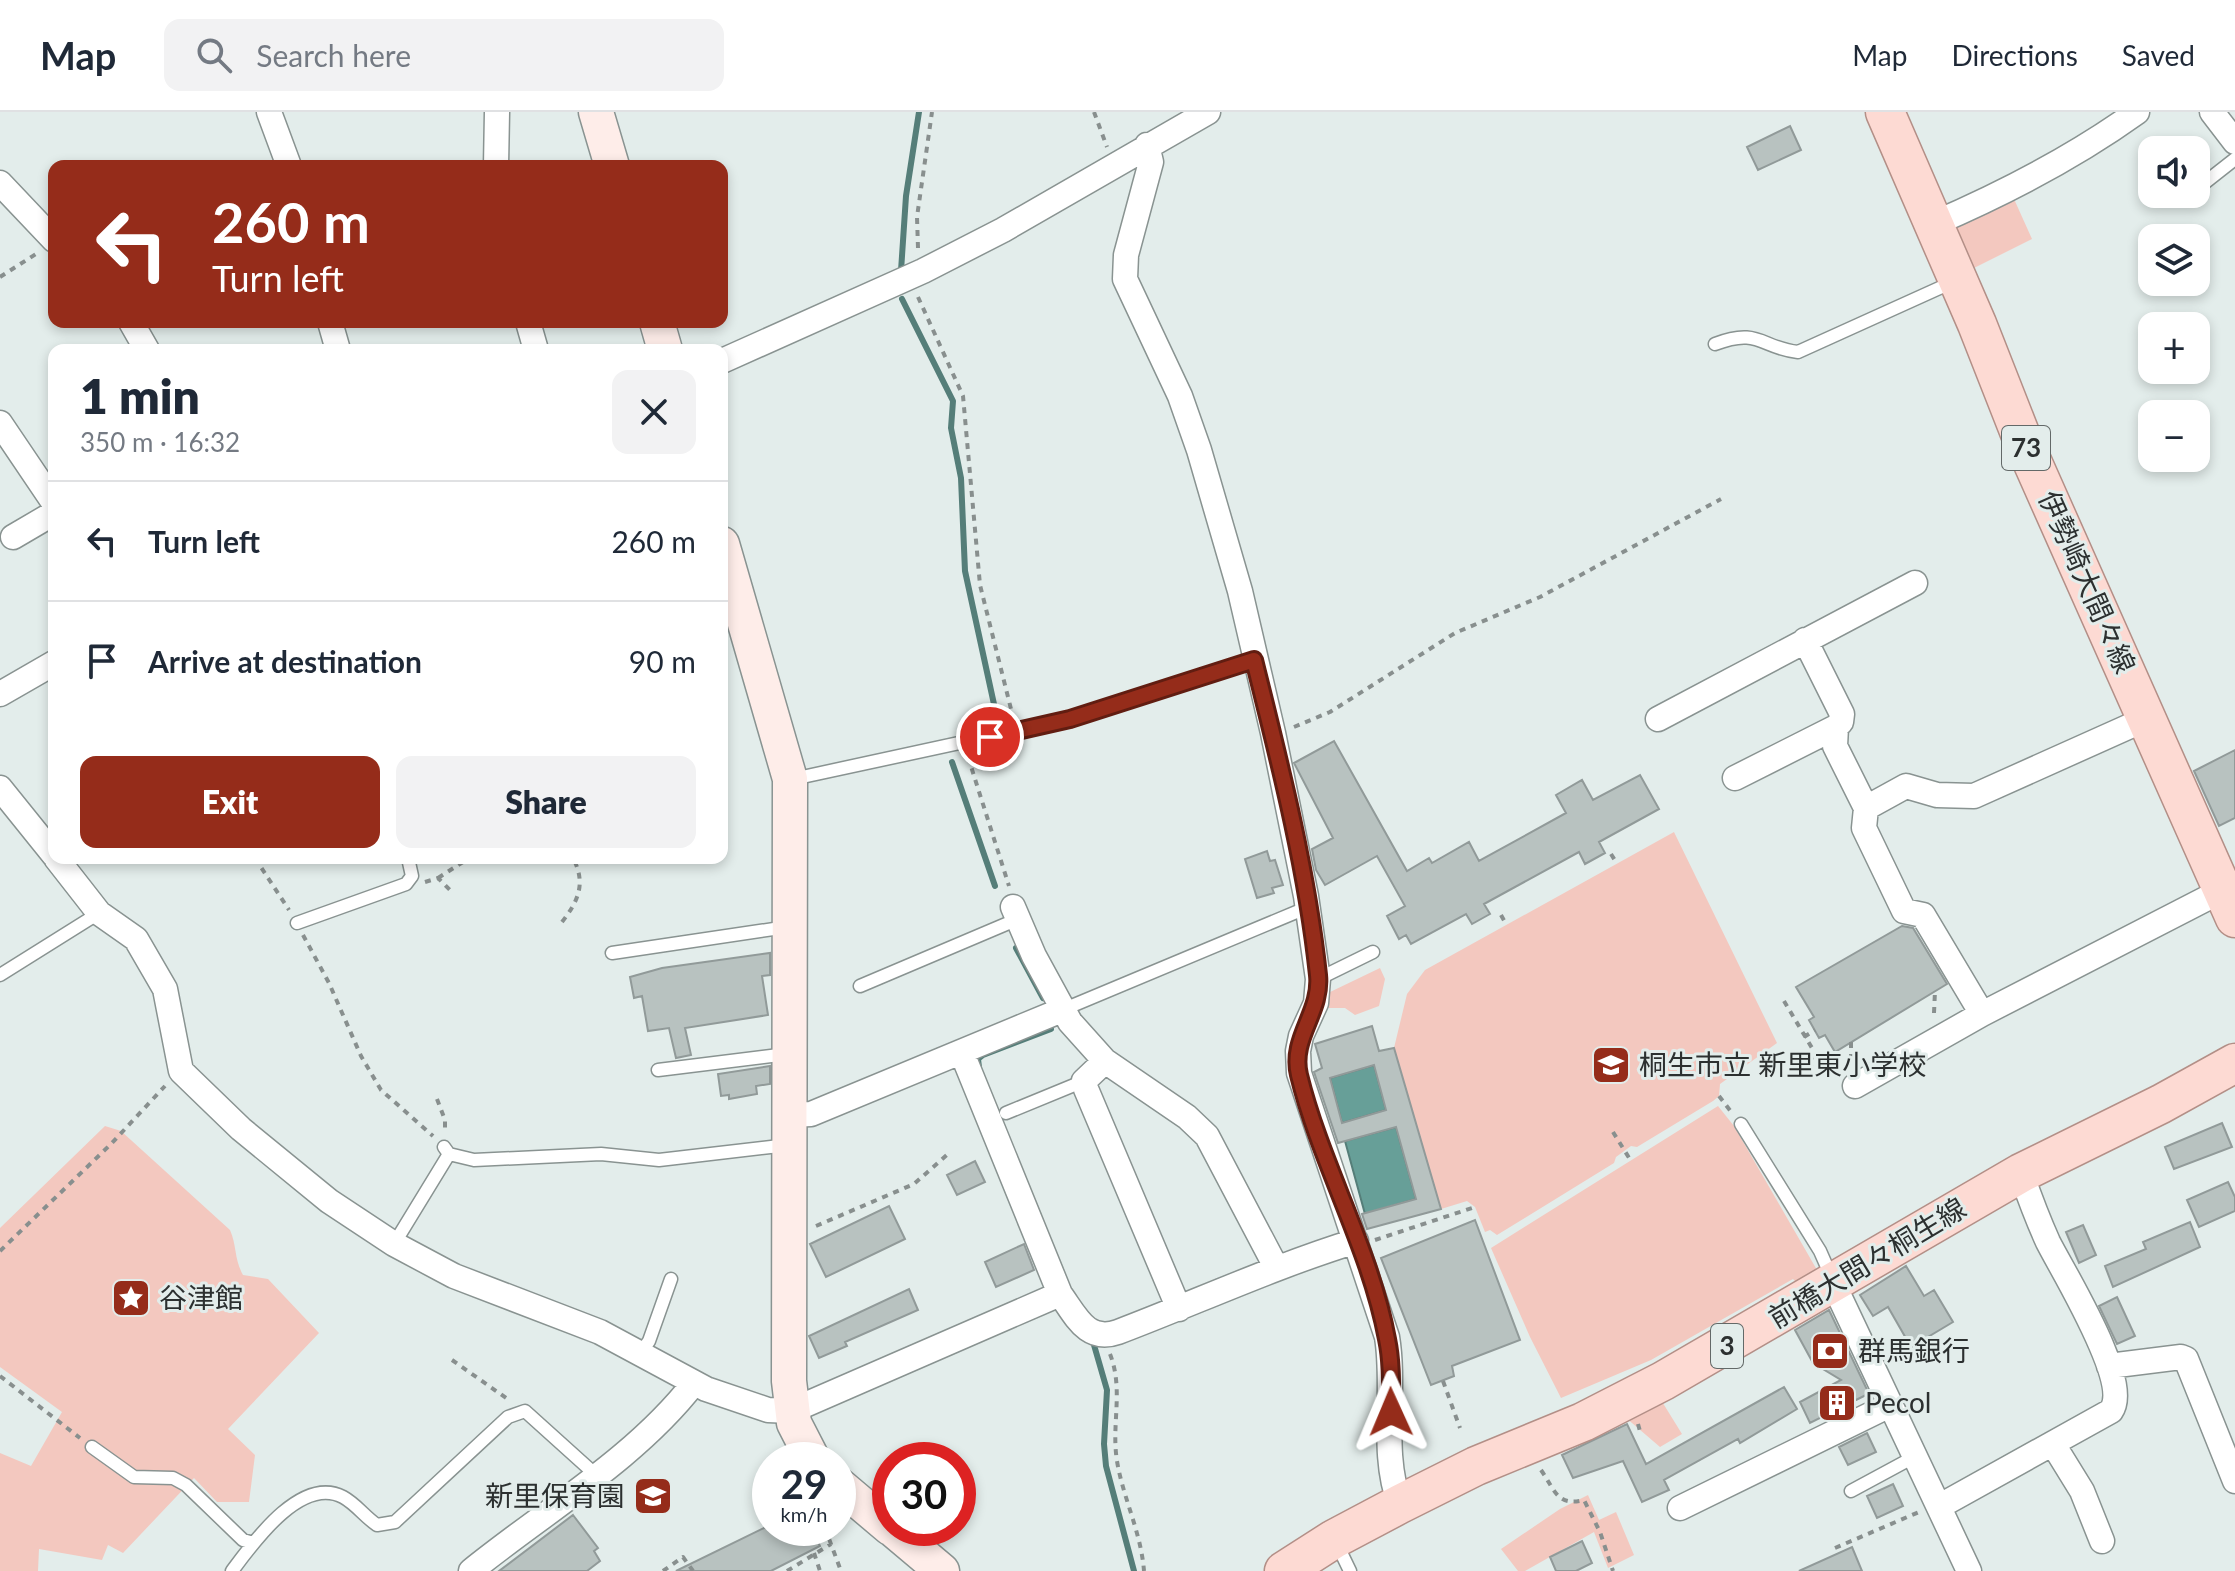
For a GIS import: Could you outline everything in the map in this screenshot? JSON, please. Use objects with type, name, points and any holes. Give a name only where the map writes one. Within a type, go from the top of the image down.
[{"type":"main road","name":"伊勢崎大間々線","points":[[1885,112],[2023,441],[2229,904]]},
{"type":"main road","name":"前橋大間々桐生線","points":[[1284,1571],[1342,1555],[1400,1504],[1583,1422],[1663,1381],[2021,1173],[2161,1104],[2235,1063]]},
{"type":"street","points":[[269,112],[287,160]]},
{"type":"street","points":[[496,160],[497,112]]},
{"type":"street","points":[[596,112],[610,160]]},
{"type":"street","points":[[728,358],[931,267],[1208,112]]},
{"type":"street","points":[[1933,224],[1989,200],[2072,156],[2137,112]]},
{"type":"street","points":[[2212,112],[2235,142]]},
{"type":"street","points":[[1147,145],[1151,162],[1126,255],[1125,279],[1180,396],[1199,450],[1240,591],[1273,733],[1318,979],[1316,1003],[1301,1036],[1297,1063],[1319,1142],[1380,1310],[1389,1348],[1391,1467],[1400,1504]]},
{"type":"street","points":[[0,183],[48,243]]},
{"type":"street","points":[[0,423],[48,494]]},
{"type":"street","points":[[13,537],[48,517]]},
{"type":"street","points":[[728,565],[790,779],[791,1411],[802,1442]]},
{"type":"street","points":[[1658,719],[1915,583]]},
{"type":"street","points":[[1735,778],[1841,722],[1839,705],[1805,640]]},
{"type":"street","points":[[0,694],[48,666]]},
{"type":"street","points":[[1866,808],[1906,786],[1937,795],[1974,796],[2148,718]]},
{"type":"street","points":[[1836,727],[1835,746],[1866,808],[1864,828],[1904,911],[1923,915],[1982,1014]]},
{"type":"street","points":[[0,788],[48,848]]},
{"type":"street","points":[[60,864],[99,913],[136,939],[165,989],[181,1071],[241,1129],[296,1174],[394,1244],[454,1276],[600,1332],[694,1383],[768,1410],[791,1411],[1060,1294]]},
{"type":"street","points":[[1853,1075],[2229,904]]},
{"type":"street","points":[[1014,905],[1062,1010],[1089,1046],[1105,1061],[1187,1117],[1207,1136],[1242,1205],[1270,1249],[1276,1267]]},
{"type":"street","points":[[789,1130],[811,1114],[1062,1010]]},
{"type":"street","points":[[962,1053],[1060,1294],[1082,1324],[1104,1337],[1276,1267],[1356,1241]]},
{"type":"street","points":[[1105,1061],[1084,1081],[1179,1309]]},
{"type":"street","points":[[1940,1506],[2111,1411],[2117,1397],[2109,1366],[2047,1239],[2021,1173]]},
{"type":"street","points":[[1833,1283],[1969,1571]]},
{"type":"street","points":[[2109,1366],[2181,1357],[2186,1359],[2235,1481]]},
{"type":"street","points":[[471,1571],[596,1475],[679,1402],[694,1383]]},
{"type":"street","points":[[1680,1508],[1890,1405]]},
{"type":"street","points":[[2053,1444],[2082,1491],[2102,1541]]},
{"type":"street","points":[[856,1499],[872,1513]]},
{"type":"street","points":[[912,1546],[942,1571]]},
{"type":"lane","points":[[2210,179],[2235,159]]},
{"type":"lane","points":[[1715,344],[1745,337],[1760,338],[1785,350],[1798,352],[1957,280]]},
{"type":"lane","points":[[790,779],[1070,719],[1254,660]]},
{"type":"lane","points":[[297,923],[406,884],[412,876],[409,864]]},
{"type":"lane","points":[[860,986],[1014,905]]},
{"type":"lane","points":[[1062,1010],[1306,908]]},
{"type":"lane","points":[[0,975],[99,913]]},
{"type":"lane","points":[[612,953],[790,926]]},
{"type":"lane","points":[[1318,979],[1373,952]]},
{"type":"lane","points":[[658,1070],[790,1054]]},
{"type":"lane","points":[[1006,1113],[1084,1081]]},
{"type":"lane","points":[[1741,1124],[1820,1251],[1833,1283]]},
{"type":"lane","points":[[394,1244],[447,1150],[474,1160],[601,1154],[659,1160],[789,1130]]},
{"type":"lane","points":[[640,1354],[649,1341],[671,1279]]},
{"type":"lane","points":[[232,1571],[272,1520],[315,1494],[343,1497],[377,1525],[389,1525],[508,1417],[525,1411],[596,1475]]},
{"type":"lane","points":[[92,1447],[134,1477],[173,1478],[186,1485],[243,1540],[253,1543]]},
{"type":"lane","points":[[1851,1491],[1914,1457]]},
{"type":"path","points":[[916,234],[932,112]]},
{"type":"path","points":[[1094,112],[1114,166]]},
{"type":"path","points":[[0,277],[48,245]]},
{"type":"path","points":[[925,313],[963,396],[980,585],[1016,731]]},
{"type":"path","points":[[1273,733],[1330,712],[1455,633],[1540,597],[1721,499]]},
{"type":"path","points":[[964,743],[1014,905]]},
{"type":"path","points":[[1611,854],[1616,862]]},
{"type":"path","points":[[259,864],[297,923],[329,983],[361,1056],[381,1090],[447,1150]]},
{"type":"path","points":[[412,876],[427,882],[460,864]]},
{"type":"path","points":[[562,922],[580,895],[581,874],[576,864]]},
{"type":"path","points":[[438,878],[453,893]]},
{"type":"path","points":[[1501,915],[1506,924]]},
{"type":"path","points":[[1934,1013],[1935,991]]},
{"type":"path","points":[[1784,1001],[1812,1048],[1811,1067]]},
{"type":"path","points":[[1804,1037],[1815,1030]]},
{"type":"path","points":[[1851,1042],[1853,1075]]},
{"type":"path","points":[[0,1251],[181,1071]]},
{"type":"path","points":[[437,1099],[445,1120],[447,1150]]},
{"type":"path","points":[[1613,1132],[1631,1161]]},
{"type":"path","points":[[813,1227],[914,1184],[949,1153]]},
{"type":"path","points":[[1382,1238],[1475,1207]]},
{"type":"path","points":[[1104,1337],[1117,1379],[1117,1465],[1142,1548],[1144,1571]]},
{"type":"path","points":[[452,1360],[525,1411]]},
{"type":"path","points":[[0,1376],[92,1447]]},
{"type":"path","points":[[1443,1381],[1460,1428]]},
{"type":"path","points":[[1527,1445],[1563,1502],[1570,1504],[1584,1500],[1600,1532],[1613,1571]]},
{"type":"path","points":[[1835,1548],[1940,1506]]},
{"type":"path","points":[[787,1571],[827,1546]]},
{"type":"path","points":[[832,1546],[841,1571]]},
{"type":"path","points":[[814,1553],[820,1571]]},
{"type":"path","points":[[663,1571],[683,1557],[693,1571]]},
{"type":"shaded area","points":[[2014,199],[2032,239],[1964,273],[1944,229]]},
{"type":"shaded area","points":[[1674,832],[1777,1043],[1720,1084],[1719,1096],[1713,1101],[1637,1147],[1631,1146],[1616,1157],[1614,1163],[1497,1235],[1490,1230],[1485,1232],[1475,1207],[1467,1201],[1441,1209],[1394,1048],[1407,994],[1425,970]]},
{"type":"shaded area","points":[[1380,968],[1385,979],[1379,1006],[1355,1015],[1345,1008],[1327,1008],[1328,993]]},
{"type":"shaded area","points":[[1718,1106],[1734,1126],[1817,1270],[1796,1282],[1793,1279],[1651,1360],[1561,1398],[1491,1248]]},
{"type":"shaded area","points":[[105,1126],[121,1131],[230,1230],[243,1275],[268,1279],[319,1333],[228,1429],[255,1455],[249,1502],[217,1502],[194,1478],[123,1553],[108,1545],[102,1560],[39,1549],[38,1571],[0,1571],[0,1453],[31,1466],[62,1412],[0,1367],[0,1228]]},
{"type":"shaded area","points":[[1661,1400],[1682,1434],[1660,1447],[1625,1417]]},
{"type":"shaded area","points":[[1588,1495],[1599,1520],[1616,1512],[1634,1555],[1608,1568],[1594,1532],[1525,1571],[1518,1571],[1501,1549],[1560,1509]]},
{"type":"water","points":[[1374,1065],[1386,1110],[1342,1123],[1330,1078]]},
{"type":"water","points":[[1396,1127],[1416,1199],[1365,1214],[1345,1141]]},
{"type":"building","points":[[1790,126],[1801,150],[1758,170],[1747,147]]},
{"type":"building","points":[[1334,741],[1407,871],[1429,858],[1432,863],[1469,842],[1479,861],[1566,813],[1556,795],[1582,780],[1593,800],[1640,775],[1659,809],[1599,842],[1605,853],[1585,864],[1579,852],[1484,904],[1490,914],[1472,924],[1466,914],[1411,944],[1406,935],[1399,939],[1387,916],[1405,906],[1377,856],[1325,885],[1316,870],[1312,849],[1333,838],[1294,763]]},
{"type":"building","points":[[2235,750],[2235,818],[2219,826],[2194,771]]},
{"type":"building","points":[[1267,851],[1270,861],[1275,860],[1283,885],[1272,888],[1274,893],[1257,898],[1245,859]]},
{"type":"building","points":[[1902,926],[1913,928],[1947,984],[1835,1052],[1825,1035],[1819,1038],[1809,1020],[1814,1017],[1796,987]]},
{"type":"building","points":[[770,953],[770,975],[762,976],[768,1015],[685,1028],[691,1055],[676,1058],[669,1028],[648,1031],[642,996],[634,998],[630,977],[662,968]]},
{"type":"building","points":[[1372,1026],[1379,1051],[1394,1048],[1441,1209],[1367,1229],[1362,1214],[1416,1199],[1396,1127],[1338,1143],[1314,1072],[1322,1068],[1315,1044]],"holes":[[[1374,1065],[1386,1110],[1342,1123],[1330,1078]]]},
{"type":"building","points":[[770,1066],[770,1084],[756,1086],[757,1094],[729,1099],[729,1095],[721,1096],[718,1074]]},
{"type":"building","points":[[2222,1123],[2232,1147],[2174,1169],[2165,1147]]},
{"type":"building","points":[[975,1161],[985,1182],[957,1195],[947,1175]]},
{"type":"building","points":[[2228,1182],[2235,1197],[2235,1211],[2199,1227],[2187,1200]]},
{"type":"building","points":[[889,1206],[905,1239],[826,1277],[810,1244]]},
{"type":"building","points":[[1475,1220],[1520,1340],[1452,1366],[1454,1376],[1431,1385],[1381,1258]]},
{"type":"building","points":[[2190,1222],[2200,1247],[2113,1287],[2105,1266],[2146,1249],[2143,1242]]},
{"type":"building","points":[[2083,1225],[2096,1255],[2079,1263],[2066,1232]]},
{"type":"building","points":[[1024,1244],[1034,1270],[996,1287],[985,1262]]},
{"type":"building","points":[[1906,1266],[1924,1296],[1934,1290],[1953,1322],[1911,1347],[1888,1307],[1873,1316],[1860,1295]]},
{"type":"building","points":[[909,1289],[918,1310],[845,1342],[847,1346],[819,1358],[809,1336]]},
{"type":"building","points":[[2117,1297],[2135,1336],[2117,1344],[2099,1306]]},
{"type":"building","points":[[1829,1310],[1871,1398],[1866,1395],[1810,1423],[1800,1402],[1841,1380],[1813,1363],[1795,1330]]},
{"type":"building","points":[[1784,1387],[1797,1409],[1740,1443],[1738,1439],[1664,1480],[1669,1490],[1642,1502],[1623,1461],[1573,1478],[1562,1455],[1627,1424],[1646,1464]]},
{"type":"building","points":[[1867,1433],[1876,1452],[1848,1465],[1839,1447]]},
{"type":"building","points":[[1893,1484],[1903,1506],[1877,1518],[1867,1496]]},
{"type":"building","points":[[573,1515],[598,1548],[594,1551],[600,1561],[587,1571],[499,1571]]},
{"type":"building","points":[[752,1534],[752,1546],[820,1546],[771,1571],[676,1571]]},
{"type":"building","points":[[1582,1541],[1592,1563],[1576,1571],[1556,1571],[1550,1557]]},
{"type":"building","points":[[1852,1547],[1862,1571],[1799,1571]]},
{"type":"waterway","points":[[901,271],[906,196],[919,112]]},
{"type":"waterway","points":[[902,299],[953,401],[951,428],[961,478],[965,571],[997,718]]},
{"type":"waterway","points":[[952,762],[995,886]]},
{"type":"waterway","points":[[1016,948],[1043,998]]},
{"type":"waterway","points":[[979,1067],[978,1059],[983,1055],[1051,1029]]},
{"type":"waterway","points":[[1094,1345],[1107,1390],[1106,1466],[1134,1571]]},
{"type":"place","name":"桐生市立 新里東小学校","points":[[1611,1065]]},
{"type":"place","name":"谷津館","points":[[131,1298]]},
{"type":"place","name":"群馬銀行","points":[[1830,1351]]},
{"type":"place","name":"Pecol","points":[[1837,1403]]},
{"type":"place","name":"新里保育園","points":[[653,1496]]},
{"type":"route","points":[[990,737],[1070,719],[1254,660],[1273,733],[1306,896],[1318,979],[1316,1003],[1301,1036],[1297,1063],[1319,1142],[1380,1310],[1391,1360],[1391,1412]]}]
